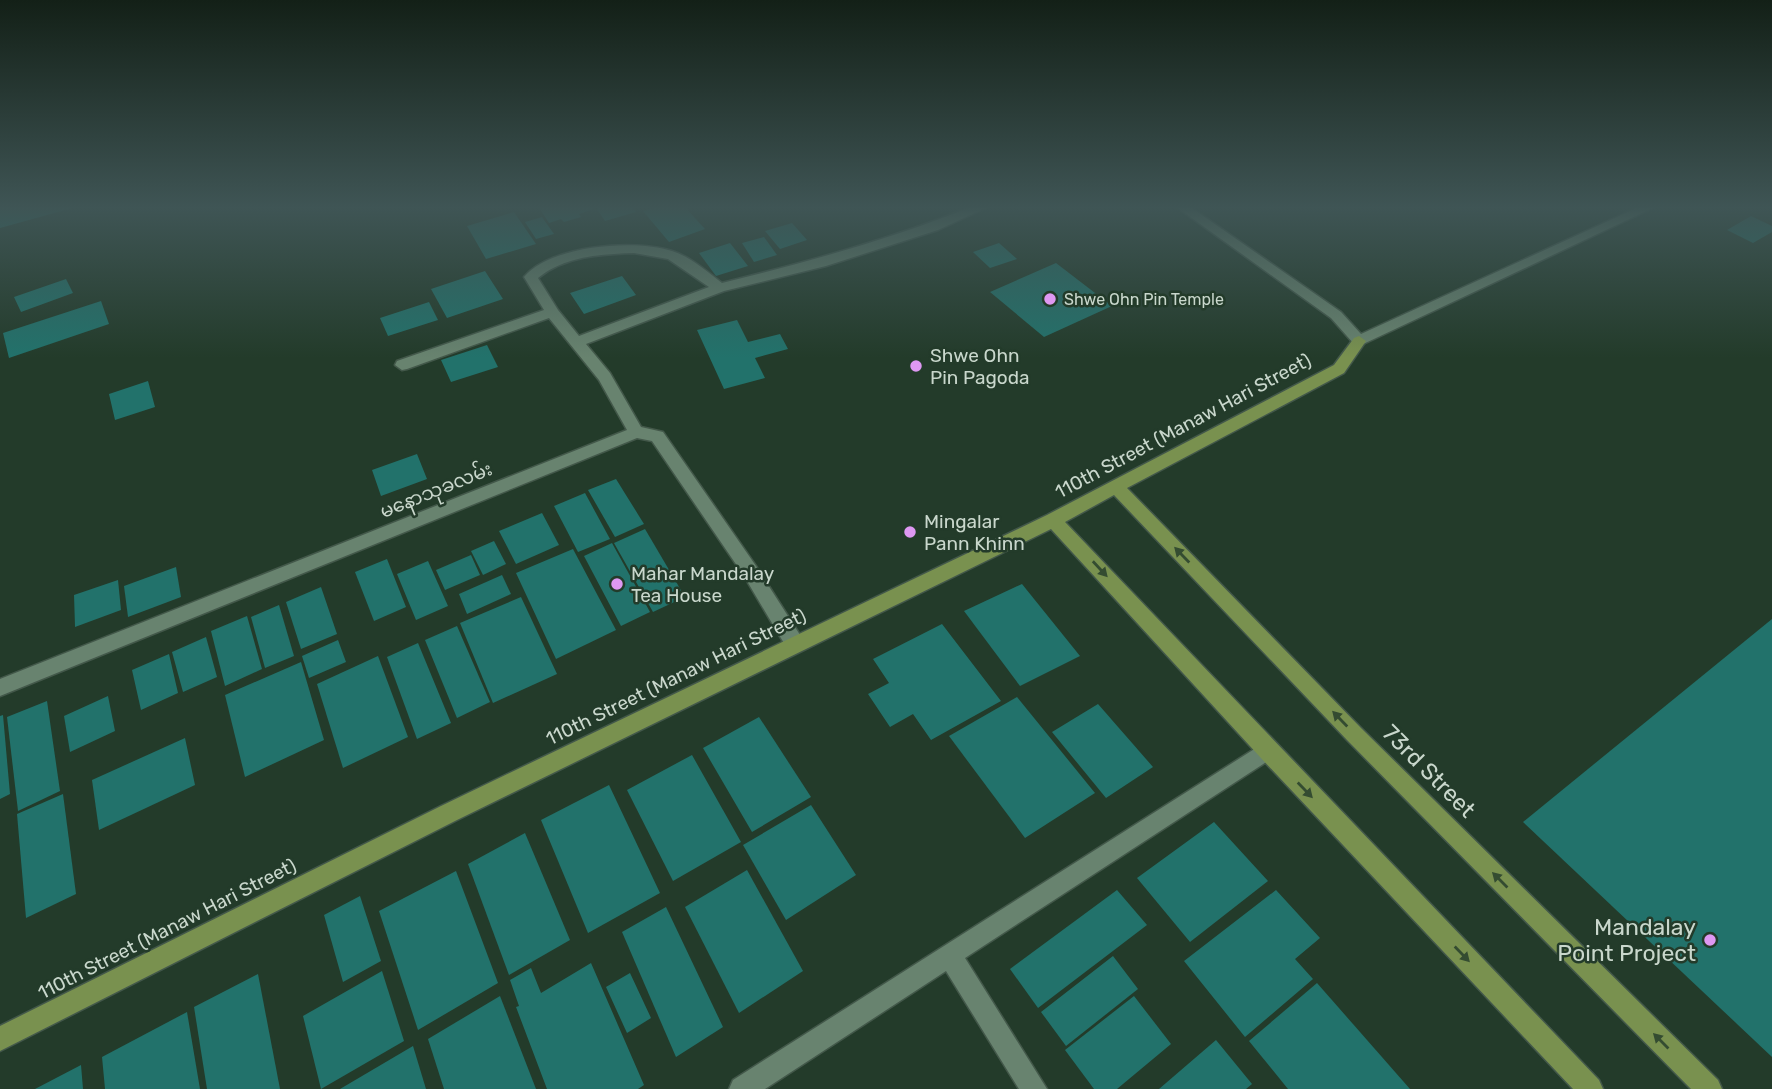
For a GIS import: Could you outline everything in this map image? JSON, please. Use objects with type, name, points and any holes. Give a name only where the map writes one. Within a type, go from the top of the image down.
[{"type":"main road","name":"110th Street (Manaw Hari Street)","points":[[0,1039],[461,807],[1053,520],[1339,369],[1359,341]]},
{"type":"main road","name":"73rd Street","points":[[1116,487],[1354,734],[1709,1089]]},
{"type":"main road","points":[[1053,520],[1267,750],[1590,1089]]},
{"type":"street","points":[[575,257],[545,265],[531,277],[552,312],[605,377],[636,432],[657,436],[750,571],[795,644]]},
{"type":"street","points":[[674,257],[719,288]]},
{"type":"street","points":[[576,342],[719,288],[843,257]]},
{"type":"street","points":[[1254,257],[1336,314],[1359,341],[1541,257]]},
{"type":"street","points":[[402,365],[552,312]]},
{"type":"street","name":"မနောသုခလမ်း","points":[[0,688],[636,432]]},
{"type":"street","points":[[742,1089],[1267,750]]},
{"type":"street","points":[[950,956],[1034,1089]]},
{"type":"building","points":[[702,257],[741,257],[748,266],[716,276]]},
{"type":"building","points":[[751,257],[771,257],[754,262]]},
{"type":"building","points":[[978,257],[1017,259],[990,268]]},
{"type":"building","name":"Shwe Ohn Pin Temple","points":[[1056,263],[1112,306],[1044,337],[990,292]]},
{"type":"building","points":[[485,271],[503,299],[447,318],[431,289]]},
{"type":"building","points":[[622,276],[636,295],[584,314],[570,293]]},
{"type":"building","points":[[66,279],[73,293],[21,312],[14,297]]},
{"type":"building","points":[[101,301],[109,324],[9,358],[3,333]]},
{"type":"building","points":[[429,302],[438,320],[388,336],[380,318]]},
{"type":"building","points":[[737,320],[748,342],[780,334],[788,349],[755,358],[765,378],[724,389],[697,330]]},
{"type":"building","points":[[487,345],[498,367],[451,382],[441,360]]},
{"type":"building","points":[[148,381],[155,407],[115,420],[109,394]]},
{"type":"building","points":[[417,454],[427,479],[381,496],[372,470]]},
{"type":"building","points":[[616,479],[644,524],[615,537],[588,490]]},
{"type":"building","points":[[585,493],[610,539],[578,552],[554,506]]},
{"type":"building","points":[[542,513],[559,545],[516,564],[499,531]]},
{"type":"building","points":[[645,529],[685,597],[653,612],[614,543]]},
{"type":"building","points":[[494,541],[506,564],[483,575],[471,551]]},
{"type":"building","name":"Mahar Mandalay Tea House","points":[[612,543],[650,612],[621,626],[584,556]]},
{"type":"building","points":[[573,549],[616,630],[556,659],[516,573]]},
{"type":"building","points":[[471,555],[480,575],[445,590],[436,570]]},
{"type":"building","points":[[387,559],[406,607],[374,621],[355,572]]},
{"type":"building","points":[[428,561],[448,606],[416,620],[397,574]]},
{"type":"building","points":[[176,567],[181,597],[128,617],[124,586]]},
{"type":"building","points":[[502,575],[511,594],[467,614],[459,594]]},
{"type":"building","points":[[118,580],[121,610],[75,627],[74,595]]},
{"type":"building","points":[[1022,584],[1080,656],[1020,686],[964,611]]},
{"type":"building","points":[[321,587],[337,634],[301,649],[286,602]]},
{"type":"building","points":[[521,597],[557,674],[493,703],[460,623]]},
{"type":"building","points":[[279,605],[294,656],[265,668],[251,617]]},
{"type":"building","points":[[247,616],[262,669],[225,686],[211,631]]},
{"type":"building","name":"Mandalay Point Project","points":[[1772,619],[1772,1057],[1523,822]]},
{"type":"building","points":[[942,624],[1001,701],[931,740],[913,714],[890,727],[868,694],[889,683],[873,659]]},
{"type":"building","points":[[457,626],[490,702],[457,718],[425,640]]},
{"type":"building","points":[[206,637],[217,677],[183,692],[172,652]]},
{"type":"building","points":[[338,640],[346,662],[309,678],[302,656]]},
{"type":"building","points":[[418,643],[451,723],[417,739],[387,657]]},
{"type":"building","points":[[169,654],[178,693],[141,710],[132,670]]},
{"type":"building","points":[[378,656],[408,737],[343,768],[317,684]]},
{"type":"building","points":[[301,662],[324,740],[245,777],[225,695]]},
{"type":"building","points":[[108,696],[115,731],[70,752],[64,716]]},
{"type":"building","points":[[1017,697],[1095,793],[1025,838],[949,736]]},
{"type":"building","points":[[47,701],[60,791],[18,811],[7,717]]},
{"type":"building","points":[[1098,704],[1153,767],[1106,798],[1052,732]]},
{"type":"building","points":[[3,715],[10,794],[0,799],[0,716]]},
{"type":"building","points":[[759,717],[811,797],[752,832],[703,748]]},
{"type":"building","points":[[185,738],[195,785],[99,830],[92,780]]},
{"type":"building","points":[[692,755],[741,842],[673,881],[627,790]]},
{"type":"building","points":[[609,785],[660,893],[588,933],[541,820]]},
{"type":"building","points":[[63,794],[76,894],[26,918],[17,814]]},
{"type":"building","points":[[811,805],[856,875],[786,920],[743,845]]},
{"type":"building","points":[[1214,822],[1268,881],[1190,942],[1137,878]]},
{"type":"building","points":[[525,833],[570,940],[509,975],[468,864]]},
{"type":"building","points":[[747,870],[803,971],[739,1013],[685,907]]},
{"type":"building","points":[[456,871],[498,983],[418,1030],[379,911]]},
{"type":"building","points":[[1117,890],[1147,925],[1038,1008],[1010,969]]},
{"type":"building","points":[[1276,890],[1320,938],[1295,959],[1313,979],[1245,1037],[1184,961]]},
{"type":"building","points":[[360,896],[381,961],[343,982],[324,915]]},
{"type":"building","points":[[666,907],[723,1027],[676,1057],[622,932]]},
{"type":"building","points":[[1113,956],[1138,989],[1066,1046],[1041,1012]]},
{"type":"building","points":[[591,963],[644,1085],[638,1089],[547,1089],[516,1007],[519,1006],[510,980],[531,968],[541,993]]},
{"type":"building","points":[[382,971],[404,1041],[321,1089],[303,1016]]},
{"type":"building","points":[[630,973],[651,1018],[627,1033],[606,987]]},
{"type":"building","points":[[258,974],[280,1089],[207,1089],[194,1007]]},
{"type":"building","points":[[1317,983],[1410,1089],[1288,1089],[1249,1041]]},
{"type":"building","points":[[500,996],[536,1089],[444,1089],[428,1039]]},
{"type":"building","points":[[1134,996],[1171,1044],[1117,1089],[1094,1089],[1065,1050]]},
{"type":"building","points":[[187,1012],[200,1089],[105,1089],[102,1057]]},
{"type":"building","points":[[1216,1040],[1252,1084],[1246,1089],[1159,1089]]},
{"type":"building","points":[[413,1046],[426,1089],[340,1089]]},
{"type":"building","points":[[81,1065],[83,1089],[35,1089]]},
{"type":"place","name":"Shwe Ohn Pin Temple","points":[[1050,299]]},
{"type":"place","name":"Shwe Ohn Pin Pagoda","points":[[916,366]]},
{"type":"place","name":"Mingalar Pann Khinn","points":[[910,532]]},
{"type":"place","name":"Mahar Mandalay Tea House","points":[[617,584]]},
{"type":"place","name":"Mandalay Point Project","points":[[1710,940]]}]
